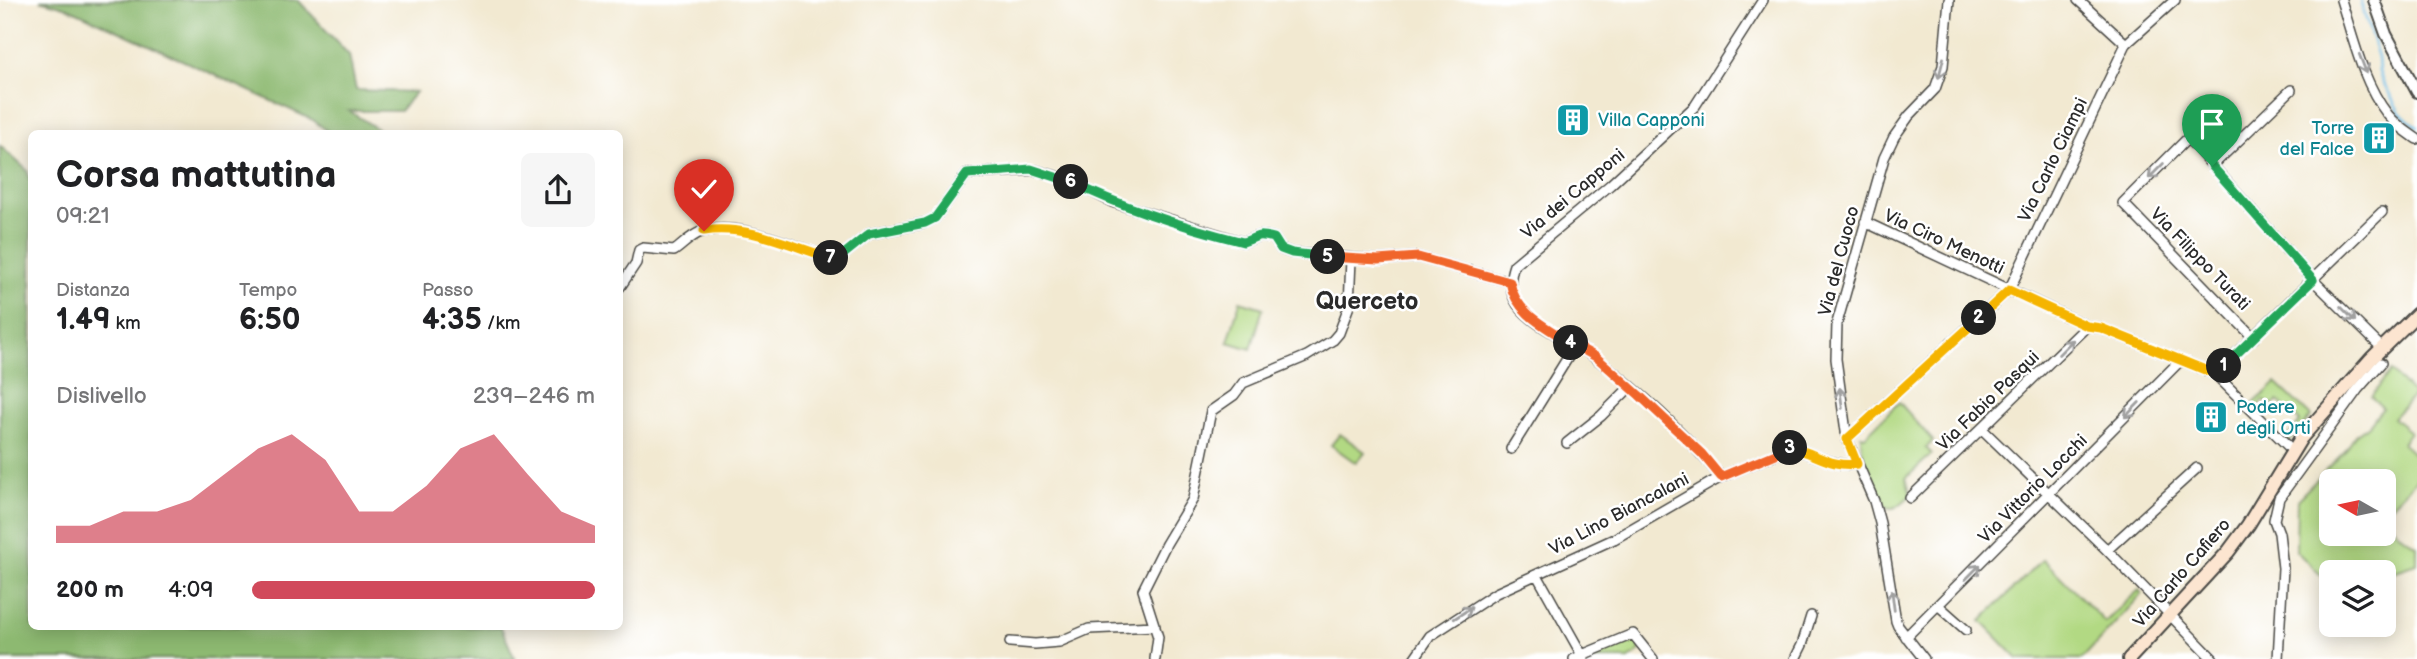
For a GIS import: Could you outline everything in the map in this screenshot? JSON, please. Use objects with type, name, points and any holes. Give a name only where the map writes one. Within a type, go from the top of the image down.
[{"type":"main road","name":"Via Carlo Cafiero","points":[[2129,659],[2208,576],[2248,525],[2292,450],[2345,387],[2417,314]]},
{"type":"street","name":"Via dei Capponi","points":[[1510,282],[1514,265],[1610,185],[1695,106],[1763,0]]},
{"type":"street","name":"Via del Cuoco","points":[[1924,659],[1896,621],[1880,523],[1874,501],[1847,439],[1836,359],[1837,323],[1884,158],[1894,137],[1909,116],[1935,89],[1943,66],[1949,0]]},
{"type":"street","points":[[2078,0],[2126,44],[2175,0]]},
{"type":"street","points":[[2341,0],[2378,99],[2395,122],[2417,139]]},
{"type":"street","points":[[2374,0],[2386,34],[2417,92]]},
{"type":"street","name":"Via Carlo Ciampi","points":[[2009,290],[2126,44]]},
{"type":"street","points":[[2291,90],[2212,166],[2313,280],[2382,348]]},
{"type":"street","name":"Via Filippo Turati","points":[[2212,166],[2188,138],[2123,203],[2254,338]]},
{"type":"street","points":[[623,282],[634,266],[640,249],[674,251],[695,234],[713,229],[743,231],[834,259],[839,258],[869,234],[925,223],[935,218],[967,174],[1031,169],[1066,179],[1112,202],[1243,242],[1255,235],[1274,238],[1281,249],[1292,253],[1351,259],[1418,257],[1510,282],[1512,293],[1520,307],[1575,346],[1596,357],[1702,454],[1721,477]]},
{"type":"street","points":[[2292,450],[2215,374],[2382,212]]},
{"type":"street","name":"Via Ciro Menotti","points":[[1865,222],[2087,326],[2101,328],[2215,374]]},
{"type":"street","points":[[1155,659],[1158,638],[1143,590],[1193,499],[1211,411],[1234,396],[1243,383],[1307,356],[1333,340],[1339,333],[1349,306],[1351,259]]},
{"type":"street","points":[[1847,439],[2009,290]]},
{"type":"street","name":"Via Fabio Pasqui","points":[[1910,498],[2087,326]]},
{"type":"street","points":[[1511,449],[1575,346]]},
{"type":"street","name":"Via Vittorio Locchi","points":[[1906,637],[2180,362]]},
{"type":"street","points":[[2278,659],[2283,568],[2279,533],[2274,520],[2279,498],[2358,389],[2381,363]]},
{"type":"street","points":[[1567,443],[1601,416],[1630,387]]},
{"type":"street","points":[[1982,429],[2107,550],[2213,659]]},
{"type":"street","name":"Via Lino Biancalani","points":[[1413,659],[1430,636],[1496,593],[1614,539],[1721,477],[1791,448],[1823,461],[1845,466],[1857,464]]},
{"type":"street","points":[[2107,550],[2196,468]]},
{"type":"street","points":[[1537,575],[1580,658],[1633,634],[1648,657]]},
{"type":"street","points":[[1939,606],[1966,631]]},
{"type":"street","points":[[1795,659],[1811,616]]},
{"type":"street","points":[[1010,642],[1059,642],[1089,629],[1155,626]]},
{"type":"green space","points":[[40,0],[298,0],[349,55],[356,90],[416,92],[400,111],[349,111],[379,130],[326,130],[313,120],[68,8]]},
{"type":"green space","points":[[0,146],[28,173],[28,630],[502,630],[515,659],[0,659]]},
{"type":"green space","points":[[1240,301],[1263,308],[1251,349],[1228,342]]},
{"type":"green space","points":[[2391,371],[2414,395],[2393,418],[2410,432],[2402,443],[2417,457],[2417,479],[2396,501],[2396,469],[2327,469],[2344,452],[2355,435],[2369,425],[2383,408],[2371,397]]},
{"type":"green space","points":[[2276,383],[2311,416],[2289,442],[2286,439],[2300,422],[2278,401],[2273,406],[2264,401],[2256,409],[2252,405]]},
{"type":"green space","points":[[1899,402],[1933,441],[1926,448],[1932,454],[1906,478],[1911,495],[1893,508],[1879,500],[1874,490],[1865,465],[1861,435],[1865,436]]},
{"type":"green space","points":[[1340,434],[1365,452],[1356,463],[1331,445]]},
{"type":"green space","points":[[2319,478],[2319,546],[2396,546],[2396,530],[2417,546],[2417,564],[2396,571],[2396,560],[2319,560],[2319,573],[2296,551],[2297,500]]},
{"type":"green space","points":[[2043,559],[2105,622],[2139,590],[2142,594],[2082,659],[2018,659],[1981,621]]},
{"type":"green space","points":[[1632,636],[1640,651],[1629,659],[1594,659],[1590,653]]},
{"type":"waterway","points":[[2360,0],[2383,82],[2400,113],[2417,127]]},
{"type":"place","name":"Villa Capponi","points":[[1573,120]]},
{"type":"place","name":"Torre del Falce","points":[[2379,138]]},
{"type":"place","name":"Podere degli Orti","points":[[2211,417]]},
{"type":"district","name":"Querceto","points":[[1367,301]]},
{"type":"route","points":[[704,231],[743,231],[834,259],[844,255],[869,234],[931,221],[940,213],[967,174],[1031,169],[1066,179],[1112,202],[1243,242],[1255,235],[1274,238],[1281,249],[1292,253],[1378,260],[1418,257],[1510,282],[1512,293],[1520,307],[1560,337],[1596,357],[1702,454],[1721,477],[1791,448],[1823,461],[1845,466],[1857,464],[1847,439],[2009,290],[2087,326],[2101,328],[2215,374],[2313,280],[2212,166]]}]
